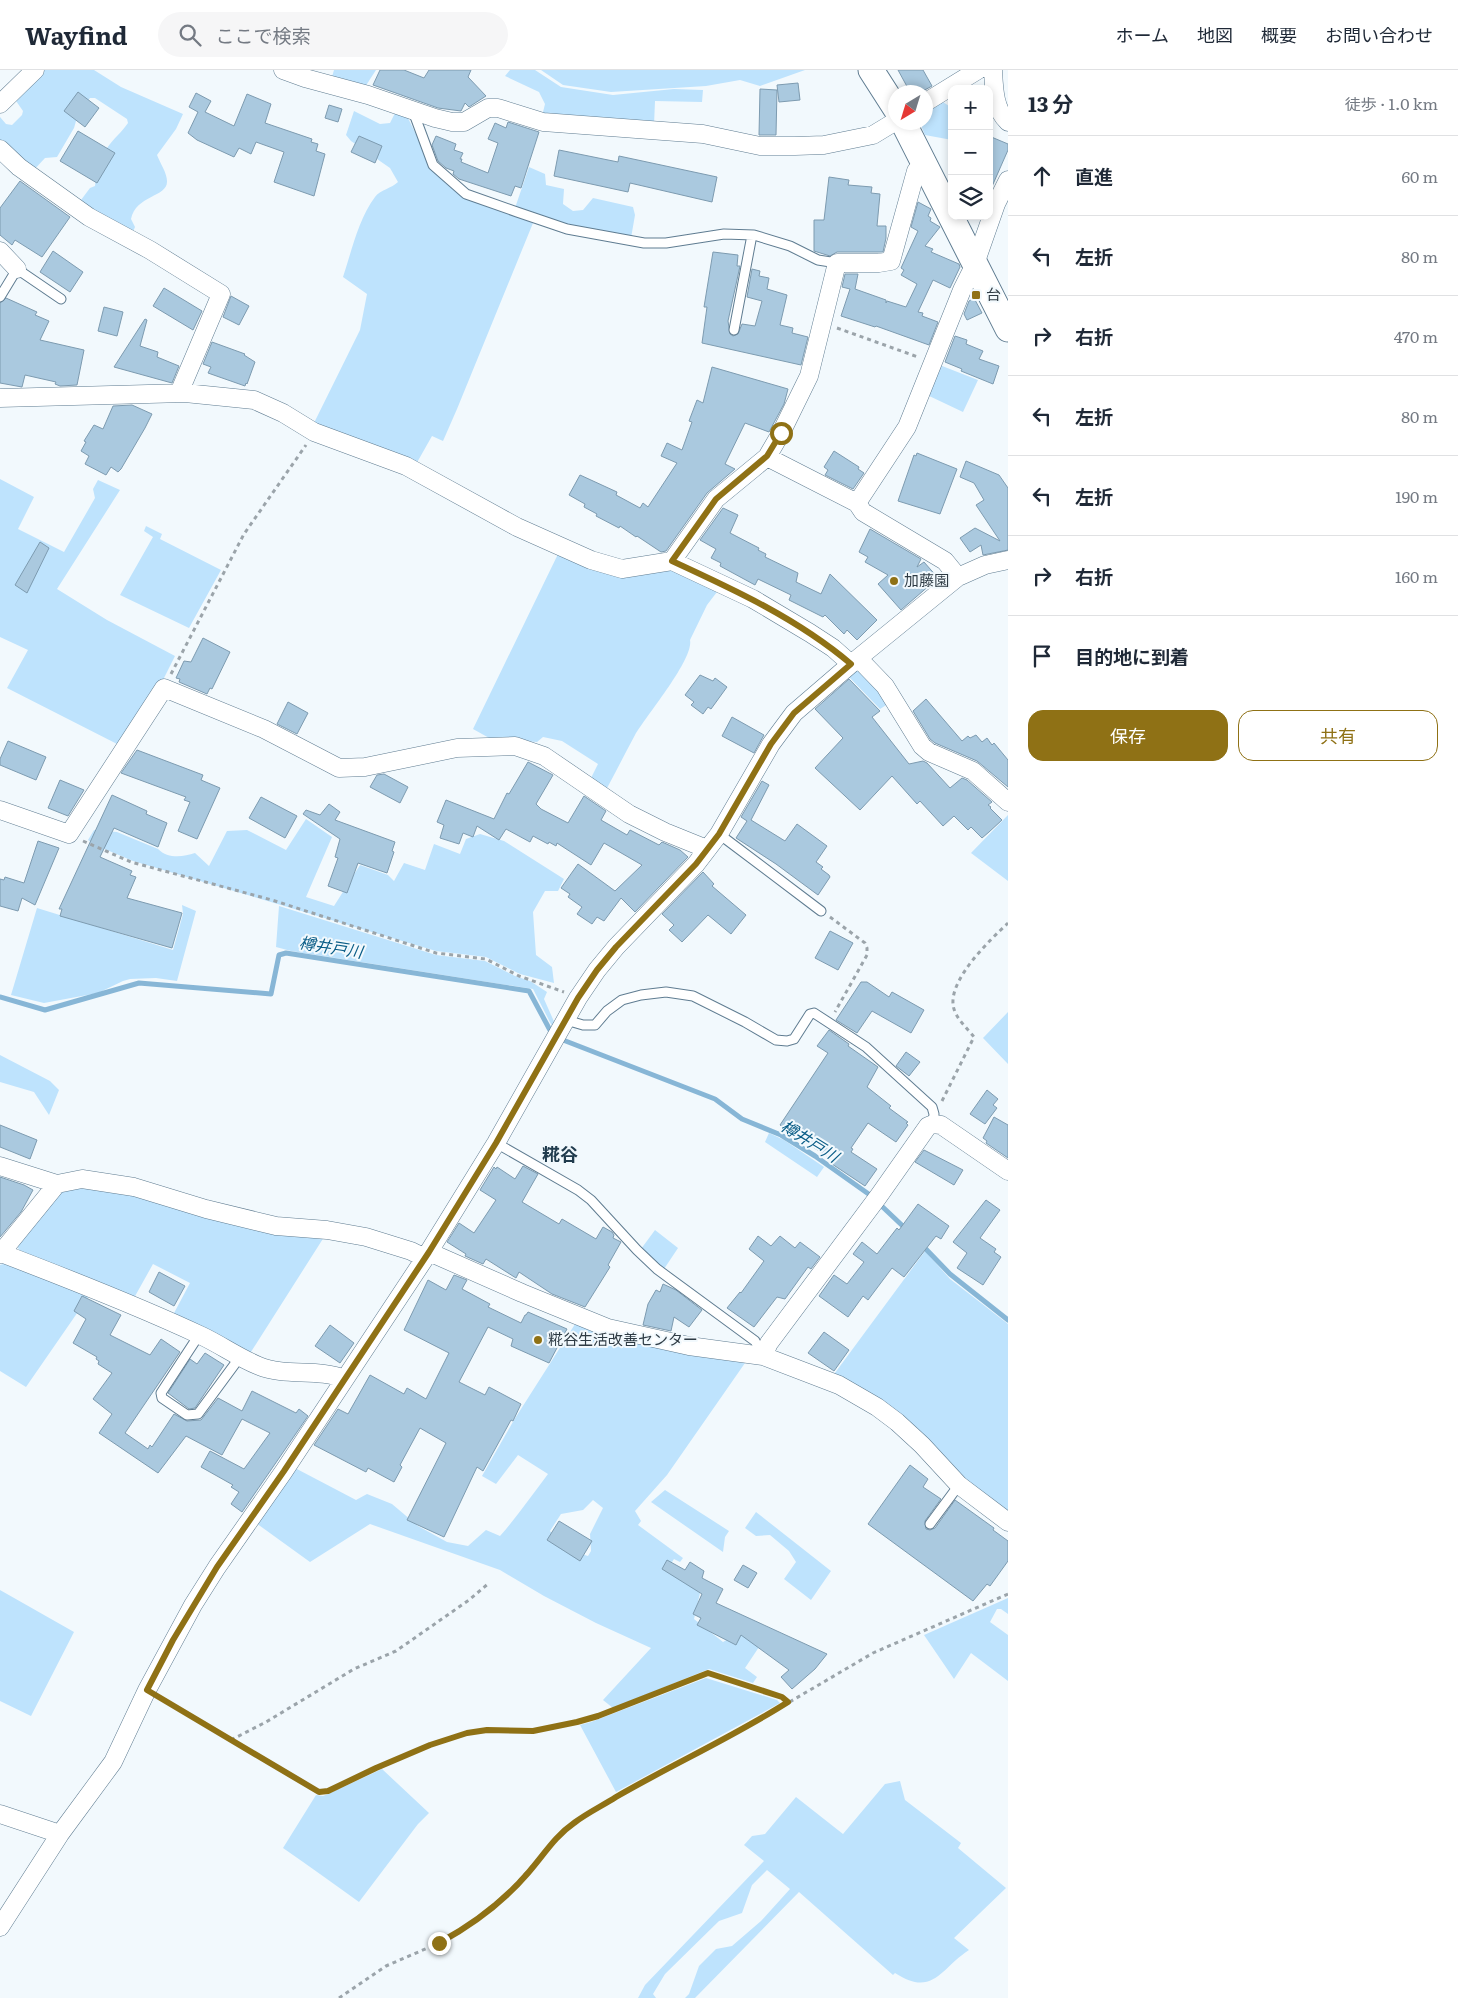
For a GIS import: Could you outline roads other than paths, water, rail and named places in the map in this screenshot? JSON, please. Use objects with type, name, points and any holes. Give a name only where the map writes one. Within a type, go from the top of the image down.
[{"type":"main road","points":[[871,70],[888,97]]},
{"type":"main road","points":[[907,130],[1008,329]]},
{"type":"street","points":[[0,104],[36,70]]},
{"type":"street","points":[[283,70],[452,122],[464,122],[488,108],[498,108],[543,122],[702,134],[748,144],[769,146],[824,145],[850,141],[873,135],[888,126]]},
{"type":"street","points":[[933,98],[978,70]]},
{"type":"street","points":[[993,70],[997,105],[1003,118],[1008,122]]},
{"type":"street","points":[[0,149],[19,167],[89,217],[150,250],[221,294],[179,393]]},
{"type":"street","points":[[672,561],[716,499],[767,456],[809,376],[837,263],[879,263],[891,261],[916,171],[924,162]]},
{"type":"street","points":[[857,503],[908,427],[962,290],[975,264],[996,204],[1008,180]]},
{"type":"street","points":[[0,251],[17,269]]},
{"type":"street","points":[[0,398],[65,398],[179,393],[254,400],[282,413],[314,432],[406,466],[517,527],[590,560],[622,569],[672,561],[753,599],[855,662],[885,686],[922,746],[929,752],[973,771],[1008,801]]},
{"type":"street","points":[[767,456],[857,503],[863,512],[945,561],[958,576]]},
{"type":"street","points":[[0,1927],[60,1834],[113,1762],[173,1640],[217,1567],[284,1471],[427,1255],[496,1143],[578,998],[597,970],[616,947],[696,864],[719,834],[771,744],[794,713],[958,576],[985,565],[1008,560]]},
{"type":"street","points":[[0,810],[69,834],[164,688],[264,729],[339,768],[365,767],[457,748],[504,746],[531,750],[544,756],[629,814],[665,832],[707,849]]},
{"type":"street","points":[[763,1356],[769,1343],[934,1119],[1008,1172]]},
{"type":"street","points":[[0,1166],[57,1184],[82,1179],[134,1187],[206,1209],[276,1226],[327,1230],[366,1238],[427,1255],[608,1328],[689,1346],[763,1356],[840,1385],[877,1407],[922,1445],[959,1485],[1008,1522]]},
{"type":"street","points":[[57,1184],[1,1253],[94,1288],[199,1335],[261,1367],[279,1371],[334,1375],[345,1379]]},
{"type":"street","points":[[0,1814],[60,1834]]},
{"type":"lane","points":[[413,109],[434,165],[466,194],[568,228],[644,244],[666,243],[724,234],[752,235],[790,246],[818,260],[837,263]]},
{"type":"lane","points":[[734,330],[752,235]]},
{"type":"lane","points":[[0,297],[17,269],[62,299]]},
{"type":"lane","points":[[719,834],[822,911]]},
{"type":"lane","points":[[566,1020],[583,1025],[595,1025],[607,1011],[622,1000],[640,995],[666,992],[693,996],[776,1040],[787,1041],[794,1039],[810,1014],[814,1013],[866,1047],[932,1107],[934,1119]]},
{"type":"lane","points":[[496,1143],[578,1190],[591,1200],[657,1269],[756,1341],[763,1356]]},
{"type":"lane","points":[[199,1335],[161,1394],[162,1398],[187,1415],[198,1414],[240,1357]]},
{"type":"lane","points":[[930,1524],[959,1485]]},
{"type":"waterway","name":"樽井戸川","points":[[0,997],[45,1010],[139,983],[271,994],[279,955],[286,953],[529,991],[551,1032]]},
{"type":"waterway","name":"樽井戸川","points":[[563,1040],[715,1099],[742,1119],[781,1135],[815,1156],[870,1195],[907,1230]]},
{"type":"waterway","name":"樽井戸川","points":[[922,1245],[950,1274],[1008,1320]]},
{"type":"place","name":"台","points":[[976,295]]},
{"type":"place","name":"加藤園","points":[[894,581]]},
{"type":"place","name":"糀谷生活改善センター","points":[[538,1340]]},
{"type":"district","name":"糀谷","points":[[560,1155]]}]
